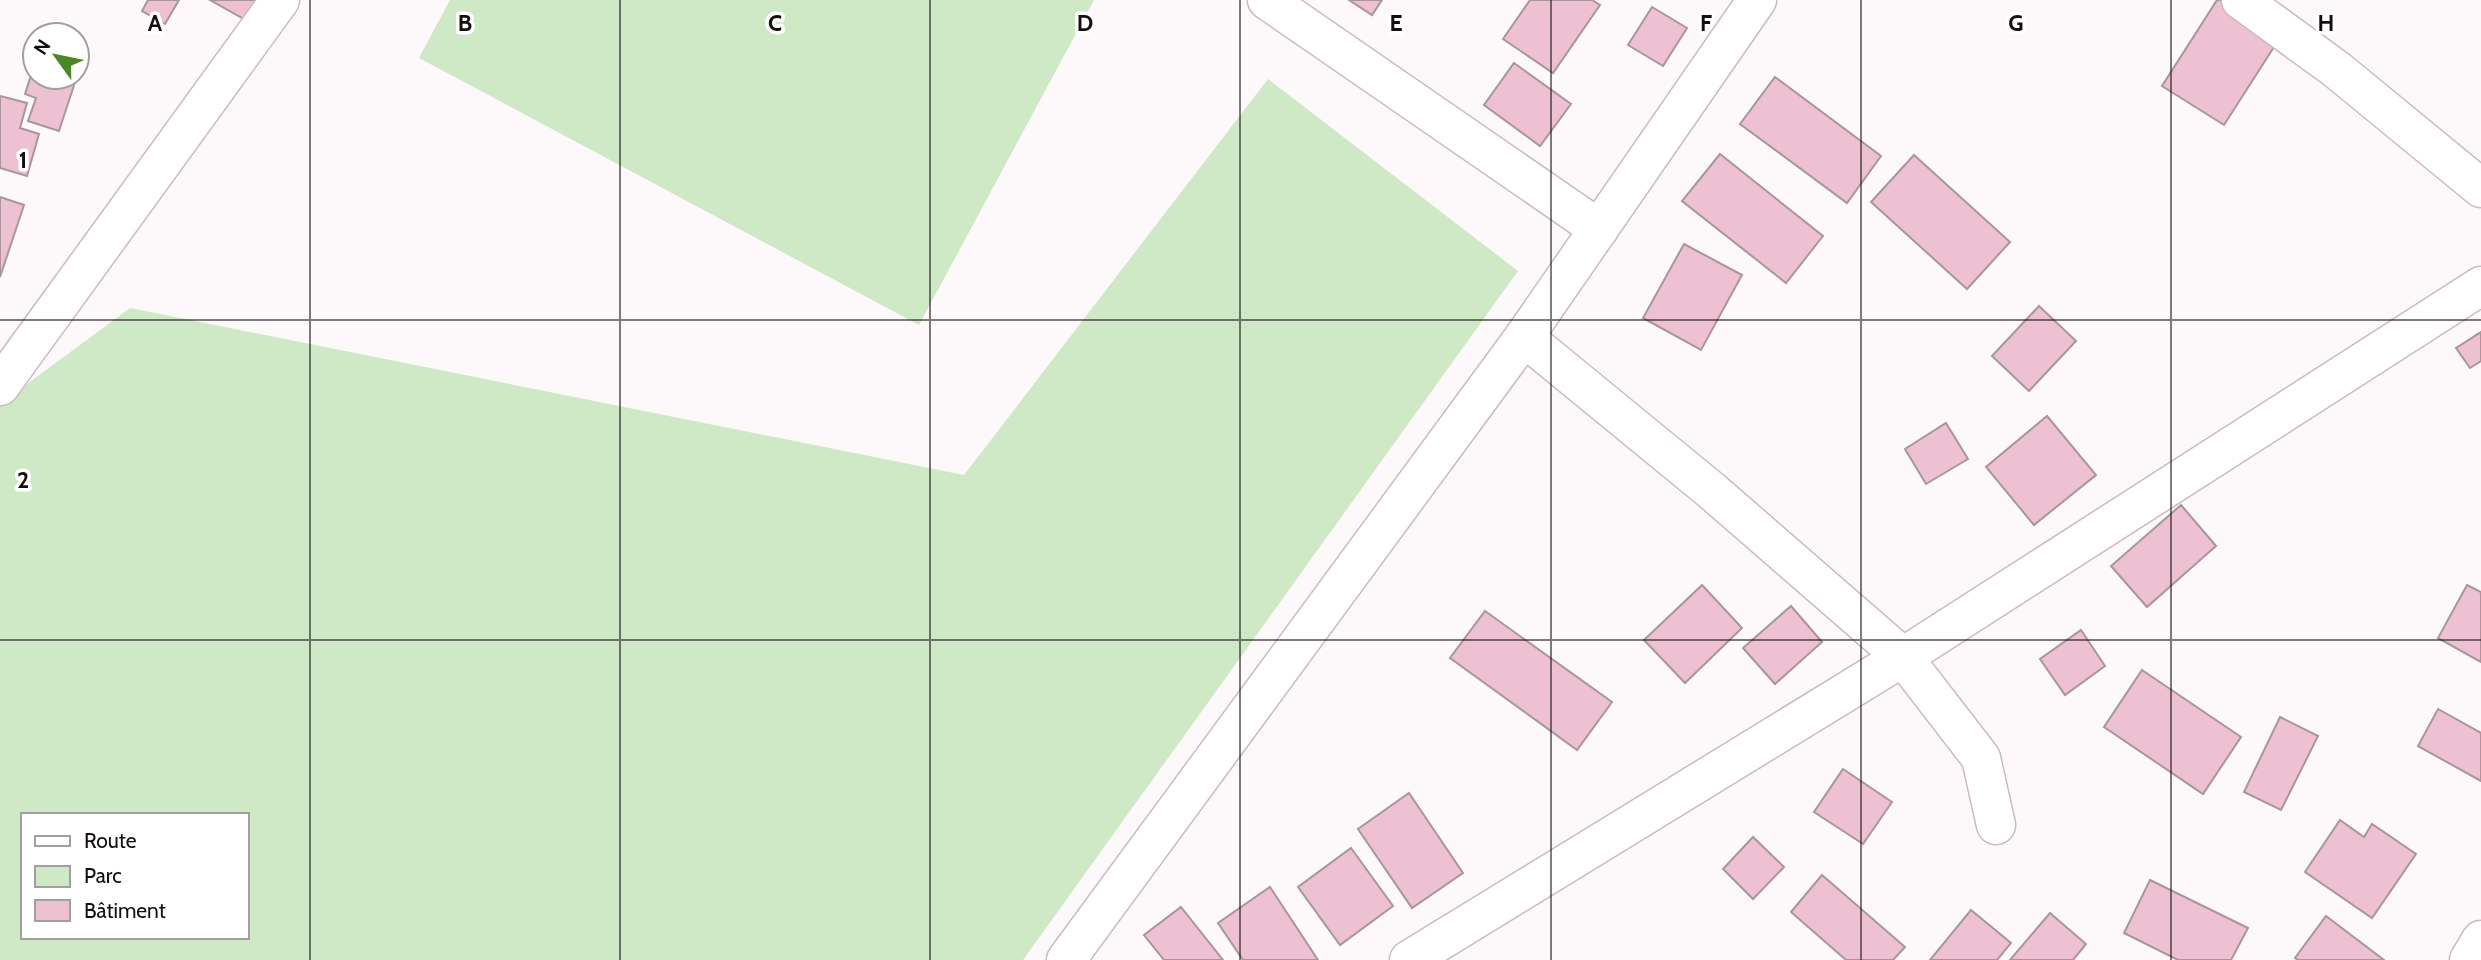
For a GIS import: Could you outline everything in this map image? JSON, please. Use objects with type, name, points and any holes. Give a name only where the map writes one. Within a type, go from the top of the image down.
[{"type":"street","points":[[0,386],[280,0]]},
{"type":"street","points":[[1267,0],[1599,229]]},
{"type":"street","points":[[1066,960],[1524,337],[1757,0]]},
{"type":"street","points":[[2241,0],[2336,69],[2481,188]]},
{"type":"street","points":[[1409,960],[1902,657],[2481,285]]},
{"type":"street","points":[[1524,337],[1712,491],[1902,657],[1981,758],[1996,825]]},
{"type":"street","points":[[2469,960],[2481,940]]},
{"type":"green space","points":[[450,0],[1094,0],[919,325],[419,58]]},
{"type":"green space","points":[[1268,79],[1518,271],[1023,960],[0,960],[0,404],[130,308],[964,475]]},
{"type":"building","points":[[148,0],[179,0],[165,24],[142,11]]},
{"type":"building","points":[[210,0],[261,0],[249,22]]},
{"type":"building","points":[[1349,0],[1382,0],[1372,15]]},
{"type":"building","points":[[1530,0],[1592,0],[1600,5],[1553,73],[1503,39]]},
{"type":"building","points":[[2217,0],[2225,0],[2281,36],[2224,125],[2162,86]]},
{"type":"building","points":[[1652,7],[1687,28],[1663,66],[1628,45]]},
{"type":"building","points":[[1514,63],[1571,104],[1540,146],[1484,105]]},
{"type":"building","points":[[1775,77],[1881,156],[1847,203],[1740,124]]},
{"type":"building","points":[[26,91],[72,91],[59,131],[28,121],[36,98],[25,94]]},
{"type":"building","points":[[0,96],[27,103],[20,128],[39,134],[27,176],[0,168]]},
{"type":"building","points":[[1720,154],[1823,236],[1786,283],[1682,201]]},
{"type":"building","points":[[1914,155],[2010,242],[1967,289],[1871,202]]},
{"type":"building","points":[[0,197],[24,205],[0,277]]},
{"type":"building","points":[[1684,244],[1742,275],[1701,350],[1643,318]]},
{"type":"building","points":[[2039,306],[2076,341],[2029,391],[1992,356]]},
{"type":"building","points":[[2481,332],[2481,361],[2470,368],[2456,348]]},
{"type":"building","points":[[2047,416],[2096,475],[2034,525],[1986,467]]},
{"type":"building","points":[[1946,423],[1968,459],[1926,484],[1905,449]]},
{"type":"building","points":[[2181,505],[2216,546],[2147,607],[2111,566]]},
{"type":"building","points":[[1702,585],[1742,628],[1685,683],[1644,640]]},
{"type":"building","points":[[2467,585],[2481,592],[2481,662],[2438,638]]},
{"type":"building","points":[[1791,606],[1822,642],[1775,684],[1743,648]]},
{"type":"building","points":[[1485,611],[1612,702],[1577,750],[1450,658]]},
{"type":"building","points":[[2081,630],[2105,666],[2065,695],[2040,659]]},
{"type":"building","points":[[2142,670],[2241,737],[2203,794],[2104,727]]},
{"type":"building","points":[[2438,709],[2481,733],[2481,781],[2418,746]]},
{"type":"building","points":[[2280,717],[2318,736],[2281,810],[2244,792]]},
{"type":"building","points":[[1843,769],[1892,802],[1863,844],[1814,812]]},
{"type":"building","points":[[1409,793],[1463,873],[1412,908],[1358,829]]},
{"type":"building","points":[[2340,820],[2364,837],[2372,824],[2416,854],[2372,918],[2305,872]]},
{"type":"building","points":[[1753,837],[1784,867],[1753,899],[1723,869]]},
{"type":"building","points":[[1351,848],[1393,906],[1340,945],[1298,887]]},
{"type":"building","points":[[1822,875],[1905,947],[1893,960],[1846,960],[1791,912]]},
{"type":"building","points":[[2150,880],[2248,928],[2231,960],[2178,960],[2124,933]]},
{"type":"building","points":[[1270,887],[1318,960],[1243,960],[1218,923]]},
{"type":"building","points":[[1181,907],[1223,960],[1164,960],[1144,935]]},
{"type":"building","points":[[1971,910],[2011,943],[1997,960],[1930,960]]},
{"type":"building","points":[[2050,913],[2086,944],[2073,960],[2010,960]]},
{"type":"building","points":[[2326,916],[2384,960],[2295,958]]}]
